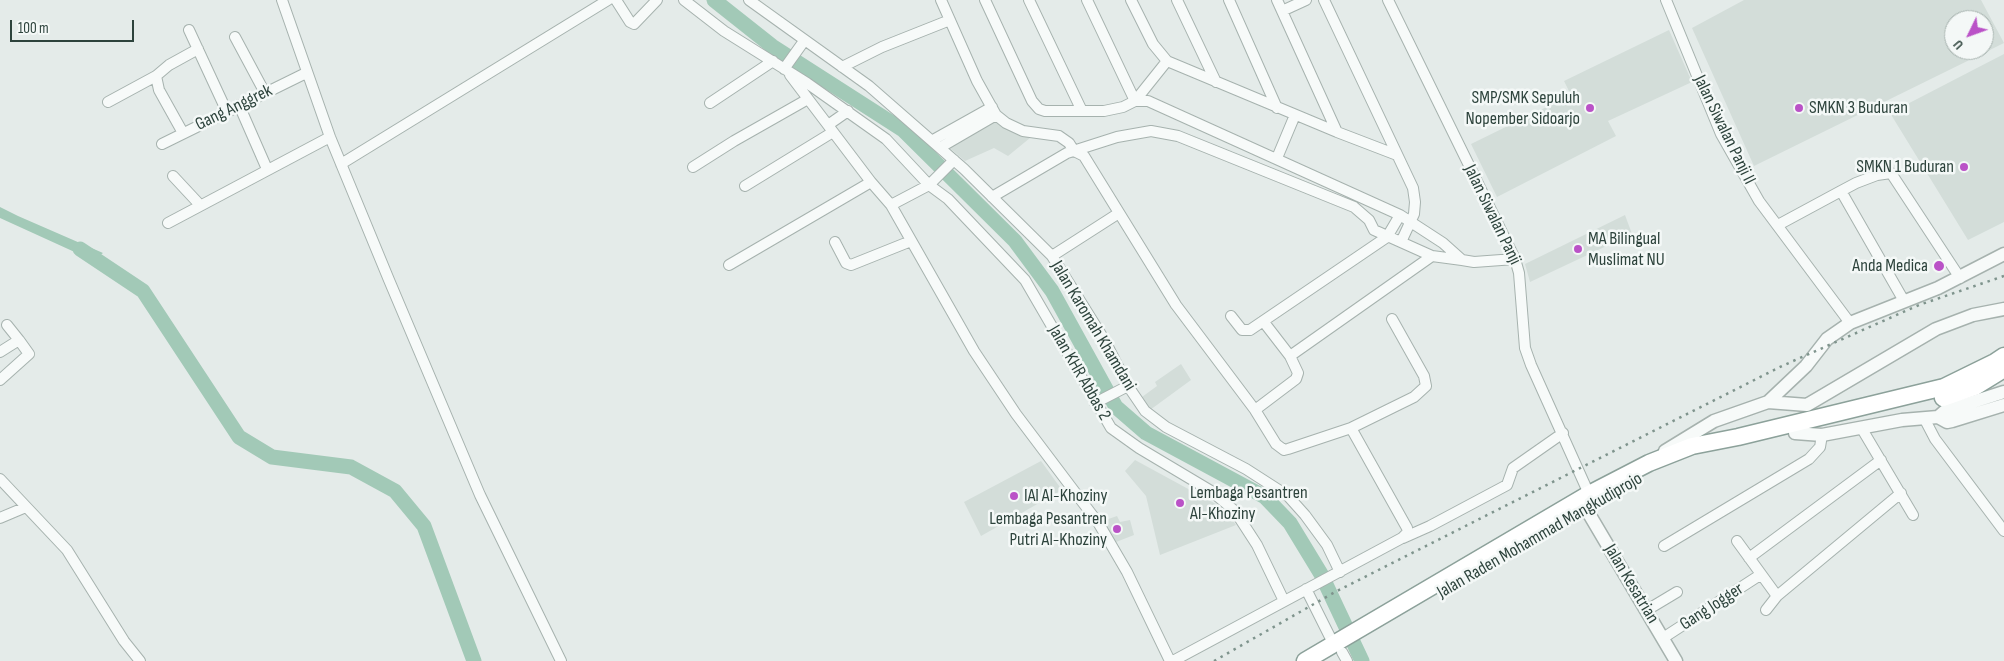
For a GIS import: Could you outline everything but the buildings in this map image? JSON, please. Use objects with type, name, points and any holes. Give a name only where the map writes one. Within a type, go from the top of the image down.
[{"type":"highway","points":[[1884,409],[1944,388],[2004,356]]},
{"type":"highway","points":[[1884,409],[1951,396],[1975,387],[2004,369]]},
{"type":"highway","name":"Jalan Raden Mohammad Mangkudiprojo","points":[[1587,500],[1686,458],[1794,433],[1884,409]]},
{"type":"highway","name":"Jalan Raden Mohammad Mangkudiprojo","points":[[1326,661],[1362,634],[1649,463],[1692,446],[1884,409]]},
{"type":"highway","name":"Jalan Raden Mohammad Mangkudiprojo","points":[[1305,661],[1340,650]]},
{"type":"street","points":[[282,0],[330,137],[480,495],[561,661]]},
{"type":"street","points":[[341,164],[608,0]]},
{"type":"street","points":[[616,0],[630,22],[634,24],[657,0]]},
{"type":"street","points":[[684,0],[724,31],[786,68],[871,182],[891,205],[974,351],[1016,414],[1099,524],[1127,572],[1172,661],[1402,538],[1430,526],[1507,485],[1513,468],[1563,433]]},
{"type":"street","name":"Jalan Karomah Khamdani","points":[[749,0],[801,45],[869,86],[937,144],[952,162],[992,197],[1052,256],[1105,341],[1125,388],[1145,411],[1155,420],[1182,436],[1246,469],[1297,504],[1327,545],[1340,572]]},
{"type":"street","points":[[942,0],[977,81],[994,111],[1006,123],[1023,131],[1059,136],[1069,143],[1074,151],[1084,156],[1176,304],[1255,410],[1276,444],[1284,450],[1351,428],[1414,397],[1426,386],[1424,376],[1392,319]]},
{"type":"street","points":[[985,0],[1035,106],[1045,112],[1104,110],[1123,107],[1135,101],[1166,61]]},
{"type":"street","points":[[1029,0],[1082,111]]},
{"type":"street","points":[[1087,0],[1135,101]]},
{"type":"street","points":[[1132,0],[1154,44],[1166,61],[1277,108],[1396,155]]},
{"type":"street","points":[[1178,0],[1216,82]]},
{"type":"street","points":[[1229,0],[1277,108]]},
{"type":"street","points":[[1277,0],[1337,132]]},
{"type":"street","points":[[1282,12],[1306,0]]},
{"type":"street","points":[[1324,0],[1415,194],[1410,223],[1401,242]]},
{"type":"street","name":"Jalan Siwalan Panji","points":[[1388,0],[1515,259],[1519,273],[1525,348],[1563,433],[1587,500]]},
{"type":"street","name":"Jalan Siwalan Panji II","points":[[1666,0],[1722,134],[1759,201],[1850,323]]},
{"type":"street","points":[[842,68],[882,47],[950,20]]},
{"type":"street","points":[[189,30],[227,112]]},
{"type":"street","points":[[235,38],[265,93]]},
{"type":"street","points":[[786,68],[801,45]]},
{"type":"street","points":[[108,102],[156,76],[169,65],[198,48]]},
{"type":"street","points":[[710,103],[772,61]]},
{"type":"street","name":"Jalan KHR Abbas 2","points":[[786,68],[886,139],[932,182],[1024,280],[1097,402],[1104,419],[1119,436],[1211,491],[1235,511],[1257,546],[1284,601]]},
{"type":"street","name":"Gang Anggrek","points":[[162,144],[306,73]]},
{"type":"street","points":[[156,76],[159,90],[183,133]]},
{"type":"street","points":[[693,167],[734,141],[808,99]]},
{"type":"street","points":[[1135,101],[1148,101],[1163,107],[1400,215],[1443,243],[1462,260]]},
{"type":"street","points":[[240,105],[268,169]]},
{"type":"street","points":[[745,186],[830,128],[848,111]]},
{"type":"street","points":[[937,144],[994,111]]},
{"type":"street","points":[[1277,158],[1295,115]]},
{"type":"street","points":[[992,197],[1061,156],[1137,133],[1151,131],[1178,136],[1354,207],[1369,220],[1374,230],[1432,256],[1474,262],[1515,259]]},
{"type":"street","points":[[168,223],[330,137]]},
{"type":"street","points":[[891,205],[932,182],[952,162]]},
{"type":"street","points":[[1778,225],[1841,191],[1877,175],[1891,173],[1960,278]]},
{"type":"street","points":[[173,176],[200,205]]},
{"type":"street","points":[[729,265],[871,182]]},
{"type":"street","points":[[1841,191],[1904,301]]},
{"type":"street","points":[[1052,256],[1119,213]]},
{"type":"street","points":[[1232,316],[1245,332],[1387,237],[1400,215]]},
{"type":"street","points":[[835,242],[846,263],[851,265],[911,241]]},
{"type":"street","name":"Jalan Raden Mohammad Mangkudiprojo","points":[[1649,463],[1714,421],[1768,402],[1803,370],[1827,339],[1850,323],[1960,278],[2004,254]]},
{"type":"street","points":[[1290,356],[1432,256]]},
{"type":"street","name":"Jalan Raden Mohammad Mangkudiprojo","points":[[1768,402],[1806,405],[1936,329],[1973,315],[2004,309]]},
{"type":"street","points":[[1255,410],[1296,379],[1298,373],[1290,356],[1263,320]]},
{"type":"street","points":[[0,380],[29,354],[7,325]]},
{"type":"street","points":[[0,352],[19,340]]},
{"type":"street","points":[[1097,402],[1125,388]]},
{"type":"street","name":"Jalan Raden Mohammad Mangkudiprojo","points":[[1938,417],[1945,411],[2004,392]]},
{"type":"street","name":"Jalan Raden Mohammad Mangkudiprojo","points":[[1794,433],[1822,435],[1902,420],[1924,418],[1938,417],[1946,422],[2004,405]]},
{"type":"street","points":[[1924,418],[1935,439],[2004,531]]},
{"type":"street","points":[[1351,428],[1405,524],[1408,532],[1402,538]]},
{"type":"street","points":[[1862,429],[1913,515]]},
{"type":"street","points":[[1664,546],[1809,459],[1820,447],[1822,435]]},
{"type":"street","points":[[1748,558],[1881,460]]},
{"type":"street","points":[[0,479],[67,550],[124,640],[140,661]]},
{"type":"street","points":[[1766,610],[1778,596],[1901,493]]},
{"type":"street","name":"Jalan Kesatrian","points":[[1587,500],[1676,661]]},
{"type":"street","points":[[0,518],[26,508]]},
{"type":"street","points":[[1737,542],[1760,575],[1778,596]]},
{"type":"street","name":"Gang Jogger","points":[[1663,638],[1760,575]]},
{"type":"street","points":[[1306,589],[1340,650]]},
{"type":"street","points":[[1647,610],[1678,592]]},
{"type":"shaded area","name":"SMKN 3 Buduran","points":[[1744,0],[1981,0],[1986,10],[1944,10],[1944,60],[1969,60],[1754,166],[1692,28]]},
{"type":"shaded area","name":"SMKN 3 Buduran","points":[[1994,24],[2004,43],[1994,48]]},
{"type":"shaded area","name":"SMP/SMK Sepuluh Nopember Sidoarjo","points":[[1669,30],[1692,82],[1608,121],[1616,136],[1497,197],[1471,144],[1571,95],[1564,81]]},
{"type":"shaded area","name":"SMKN 1 Buduran","points":[[2004,54],[2004,222],[1968,240],[1890,113]]},
{"type":"shaded area","points":[[989,112],[1005,127],[1030,138],[1008,156],[994,148],[965,161],[940,140]]},
{"type":"shaded area","points":[[0,207],[103,253],[95,259],[79,254],[0,218]]},
{"type":"shaded area","name":"MA Bilingual Muslimat NU","points":[[1625,215],[1632,234],[1530,282],[1525,264]]},
{"type":"shaded area","points":[[1181,364],[1191,380],[1150,410],[1142,397],[1157,386],[1155,382]]},
{"type":"shaded area","name":"Lembaga Pesantren Al-Khoziny","points":[[1135,460],[1225,509],[1236,525],[1160,555],[1146,496],[1125,471]]},
{"type":"shaded area","name":"IAI Al-Khoziny","points":[[1041,461],[1062,490],[981,536],[964,502]]},
{"type":"shaded area","name":"Lembaga Pesantren Putri Al-Khoziny","points":[[1117,516],[1120,522],[1130,520],[1134,535],[1111,544],[1097,523]]},
{"type":"waterway","points":[[714,0],[772,46],[903,130],[1015,241],[1052,291],[1116,407],[1146,433],[1265,497],[1290,523],[1321,574],[1362,661]]},
{"type":"waterway","points":[[80,249],[143,291],[239,437],[272,457],[351,467],[395,491],[424,526],[474,661]]},
{"type":"railway","points":[[1214,661],[1335,592],[1782,366],[1919,305],[2004,276]]},
{"type":"place","name":"SMP/SMK Sepuluh Nopember Sidoarjo","points":[[1590,108]]},
{"type":"place","name":"SMKN 3 Buduran","points":[[1799,108]]},
{"type":"place","name":"SMKN 1 Buduran","points":[[1964,167]]},
{"type":"place","name":"MA Bilingual Muslimat NU","points":[[1578,249]]},
{"type":"place","name":"Anda Medica","points":[[1939,266]]},
{"type":"place","name":"IAI Al-Khoziny","points":[[1014,496]]},
{"type":"place","name":"Lembaga Pesantren Al-Khoziny","points":[[1180,503]]},
{"type":"place","name":"Lembaga Pesantren Putri Al-Khoziny","points":[[1117,529]]}]
